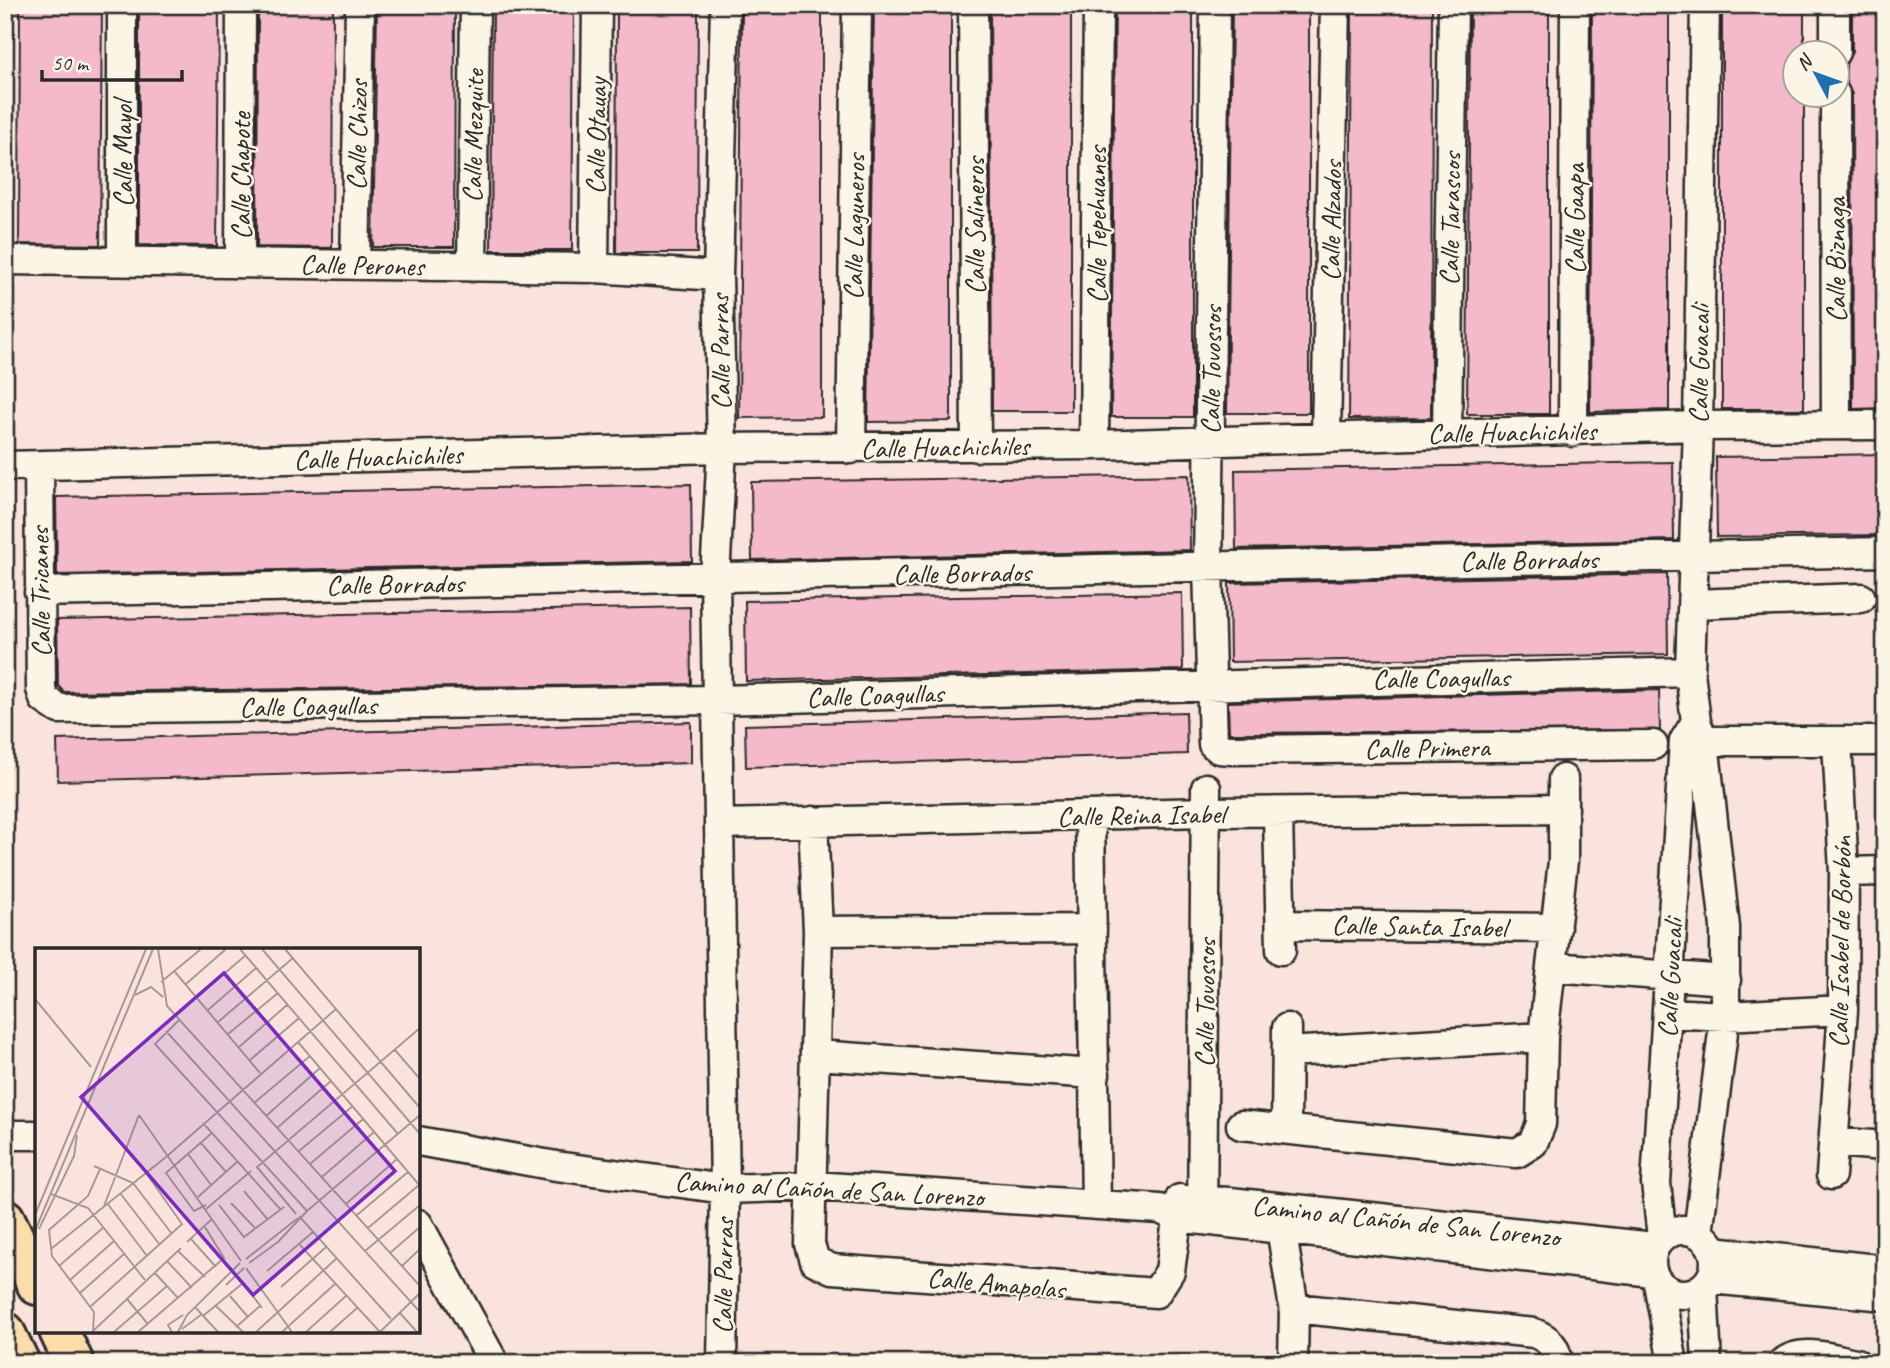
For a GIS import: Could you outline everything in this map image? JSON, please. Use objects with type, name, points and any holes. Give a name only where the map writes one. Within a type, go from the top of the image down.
[{"type":"highway","points":[[5,1219],[35,1281]]},
{"type":"highway","points":[[5,1332],[20,1363]]},
{"type":"highway","points":[[60,1333],[74,1363]]},
{"type":"street","name":"Calle Mayol","points":[[121,5],[122,260]]},
{"type":"street","name":"Calle Chapote","points":[[240,262],[241,5]]},
{"type":"street","name":"Calle Chizos","points":[[355,265],[360,5]]},
{"type":"street","name":"Calle Mezquite","points":[[472,267],[475,5]]},
{"type":"street","name":"Calle Otauay","points":[[594,268],[597,5]]},
{"type":"street","name":"Calle Parras","points":[[722,1363],[725,1189],[715,578],[722,448],[718,276],[725,5]]},
{"type":"street","name":"Calle Laguneros","points":[[851,449],[857,5]]},
{"type":"street","name":"Calle Salineros","points":[[973,5],[976,447]]},
{"type":"street","name":"Calle Tepehuanes","points":[[1094,445],[1098,5]]},
{"type":"street","name":"Calle Tovossos","points":[[1211,735],[1208,567],[1215,5]]},
{"type":"street","name":"Calle Alzados","points":[[1326,436],[1335,5]]},
{"type":"street","name":"Calle Tarascos","points":[[1447,433],[1453,5]]},
{"type":"street","name":"Calle Gaapa","points":[[1573,432],[1575,5]]},
{"type":"street","name":"Calle Guacali","points":[[1673,1363],[1657,1260],[1656,1182],[1670,975],[1696,800],[1690,672],[1698,426],[1705,5]]},
{"type":"street","points":[[1835,5],[1835,38]]},
{"type":"street","name":"Calle Biznaga","points":[[1835,108],[1836,425]]},
{"type":"street","name":"Calle Perones","points":[[5,260],[594,268],[718,276]]},
{"type":"street","name":"Calle Huachichiles","points":[[5,466],[722,448],[1094,445],[1698,426],[1885,425]]},
{"type":"street","name":"Calle Tricanes","points":[[39,466],[41,689],[44,699],[59,709]]},
{"type":"street","name":"Calle Borrados","points":[[39,592],[1885,552]]},
{"type":"street","points":[[1693,604],[1861,598]]},
{"type":"street","name":"Calle Coagullas","points":[[59,709],[716,699],[1690,672]]},
{"type":"street","name":"Calle Primera","points":[[1211,735],[1215,747],[1225,750],[1653,745]]},
{"type":"street","points":[[1695,735],[1885,741]]},
{"type":"street","name":"Calle Isabel de Borbón","points":[[1831,1175],[1843,1010],[1844,872],[1836,741]]},
{"type":"street","points":[[1241,1125],[1517,1153],[1525,1151],[1533,1143],[1541,1124],[1543,1037],[1553,967],[1564,809],[1563,779]]},
{"type":"street","name":"Calle Tovossos","points":[[1184,1209],[1207,800]]},
{"type":"street","name":"Calle Reina Isabel","points":[[719,824],[1090,816],[1207,800],[1278,814],[1564,809]]},
{"type":"street","name":"Calle Guacali","points":[[1696,800],[1725,927],[1725,1016],[1706,1242]]},
{"type":"street","name":"Calle Santa Isabel","points":[[1278,814],[1282,937],[1556,928]]},
{"type":"street","points":[[1090,816],[1096,1205]]},
{"type":"street","points":[[813,821],[818,931],[813,1186]]},
{"type":"street","points":[[1844,872],[1885,871]]},
{"type":"street","points":[[818,931],[1092,929]]},
{"type":"street","points":[[1553,967],[1726,980]]},
{"type":"street","points":[[1668,1013],[1725,1016],[1843,1010]]},
{"type":"street","points":[[1286,1128],[1287,1040],[1543,1037]]},
{"type":"street","points":[[816,1055],[1095,1074]]},
{"type":"street","points":[[5,1135],[35,1135]]},
{"type":"street","name":"Camino al Cañón de San Lorenzo","points":[[420,1141],[556,1166],[725,1189],[813,1186],[1184,1209],[1657,1260]]},
{"type":"street","points":[[1833,1142],[1885,1146]]},
{"type":"street","name":"Calle Amapolas","points":[[813,1186],[811,1253],[815,1261],[832,1269],[1146,1295],[1156,1293],[1167,1280],[1184,1209]]},
{"type":"street","name":"Camino al Cañón de San Lorenzo","points":[[1184,1209],[1282,1228],[1657,1260]]},
{"type":"street","points":[[420,1228],[494,1363]]},
{"type":"street","points":[[1282,1228],[1294,1308],[1293,1363]]},
{"type":"street","points":[[1885,1270],[1706,1242],[1674,1231],[1657,1260],[1668,1291],[1680,1294],[1692,1293],[1707,1283],[1885,1296]]},
{"type":"street","points":[[1706,1242],[1715,1264],[1707,1283],[1707,1363]]},
{"type":"street","points":[[1294,1308],[1534,1333],[1546,1338],[1555,1349],[1558,1363]]},
{"type":"street","points":[[1783,1363],[1790,1357],[1802,1354],[1856,1363]]},
{"type":"building","points":[[20,5],[102,5],[100,245],[19,244]]},
{"type":"building","points":[[139,5],[219,5],[217,246],[139,245]]},
{"type":"building","points":[[258,5],[333,5],[332,248],[257,247]]},
{"type":"building","points":[[377,5],[455,5],[454,247],[373,247]]},
{"type":"building","points":[[493,5],[574,5],[572,250],[491,250]]},
{"type":"building","points":[[617,5],[698,5],[697,253],[616,253]]},
{"type":"building","points":[[742,5],[822,5],[822,417],[739,418]]},
{"type":"building","points":[[874,5],[951,5],[951,421],[868,422]]},
{"type":"building","points":[[990,5],[1071,5],[1071,411],[992,411]]},
{"type":"building","points":[[1115,5],[1193,5],[1193,417],[1111,417]]},
{"type":"building","points":[[1232,5],[1309,5],[1309,413],[1227,413]]},
{"type":"building","points":[[1352,5],[1432,5],[1431,418],[1349,419]]},
{"type":"building","points":[[1470,5],[1549,5],[1549,414],[1467,414]]},
{"type":"building","points":[[1592,5],[1669,5],[1669,410],[1590,412]]},
{"type":"building","points":[[1722,5],[1804,5],[1804,38],[1782,38],[1782,108],[1804,108],[1804,409],[1722,409]]},
{"type":"building","points":[[1852,5],[1885,5],[1885,408],[1853,409]]},
{"type":"building","points":[[1885,454],[1885,535],[1717,537],[1716,457]]},
{"type":"building","points":[[1673,462],[1674,540],[1236,549],[1235,470]]},
{"type":"building","points":[[1189,475],[1190,550],[752,560],[751,482]]},
{"type":"building","points":[[691,484],[692,561],[57,575],[56,497]]},
{"type":"building","points":[[1667,574],[1668,654],[1230,662],[1229,583]]},
{"type":"building","points":[[1182,593],[1183,670],[746,681],[745,601]]},
{"type":"building","points":[[690,607],[691,684],[64,692],[58,686],[57,620]]},
{"type":"building","points":[[1659,690],[1660,730],[1229,733],[1228,702]]},
{"type":"building","points":[[1186,712],[1187,754],[746,767],[745,725]]},
{"type":"building","points":[[691,722],[691,763],[58,781],[57,740]]}]
